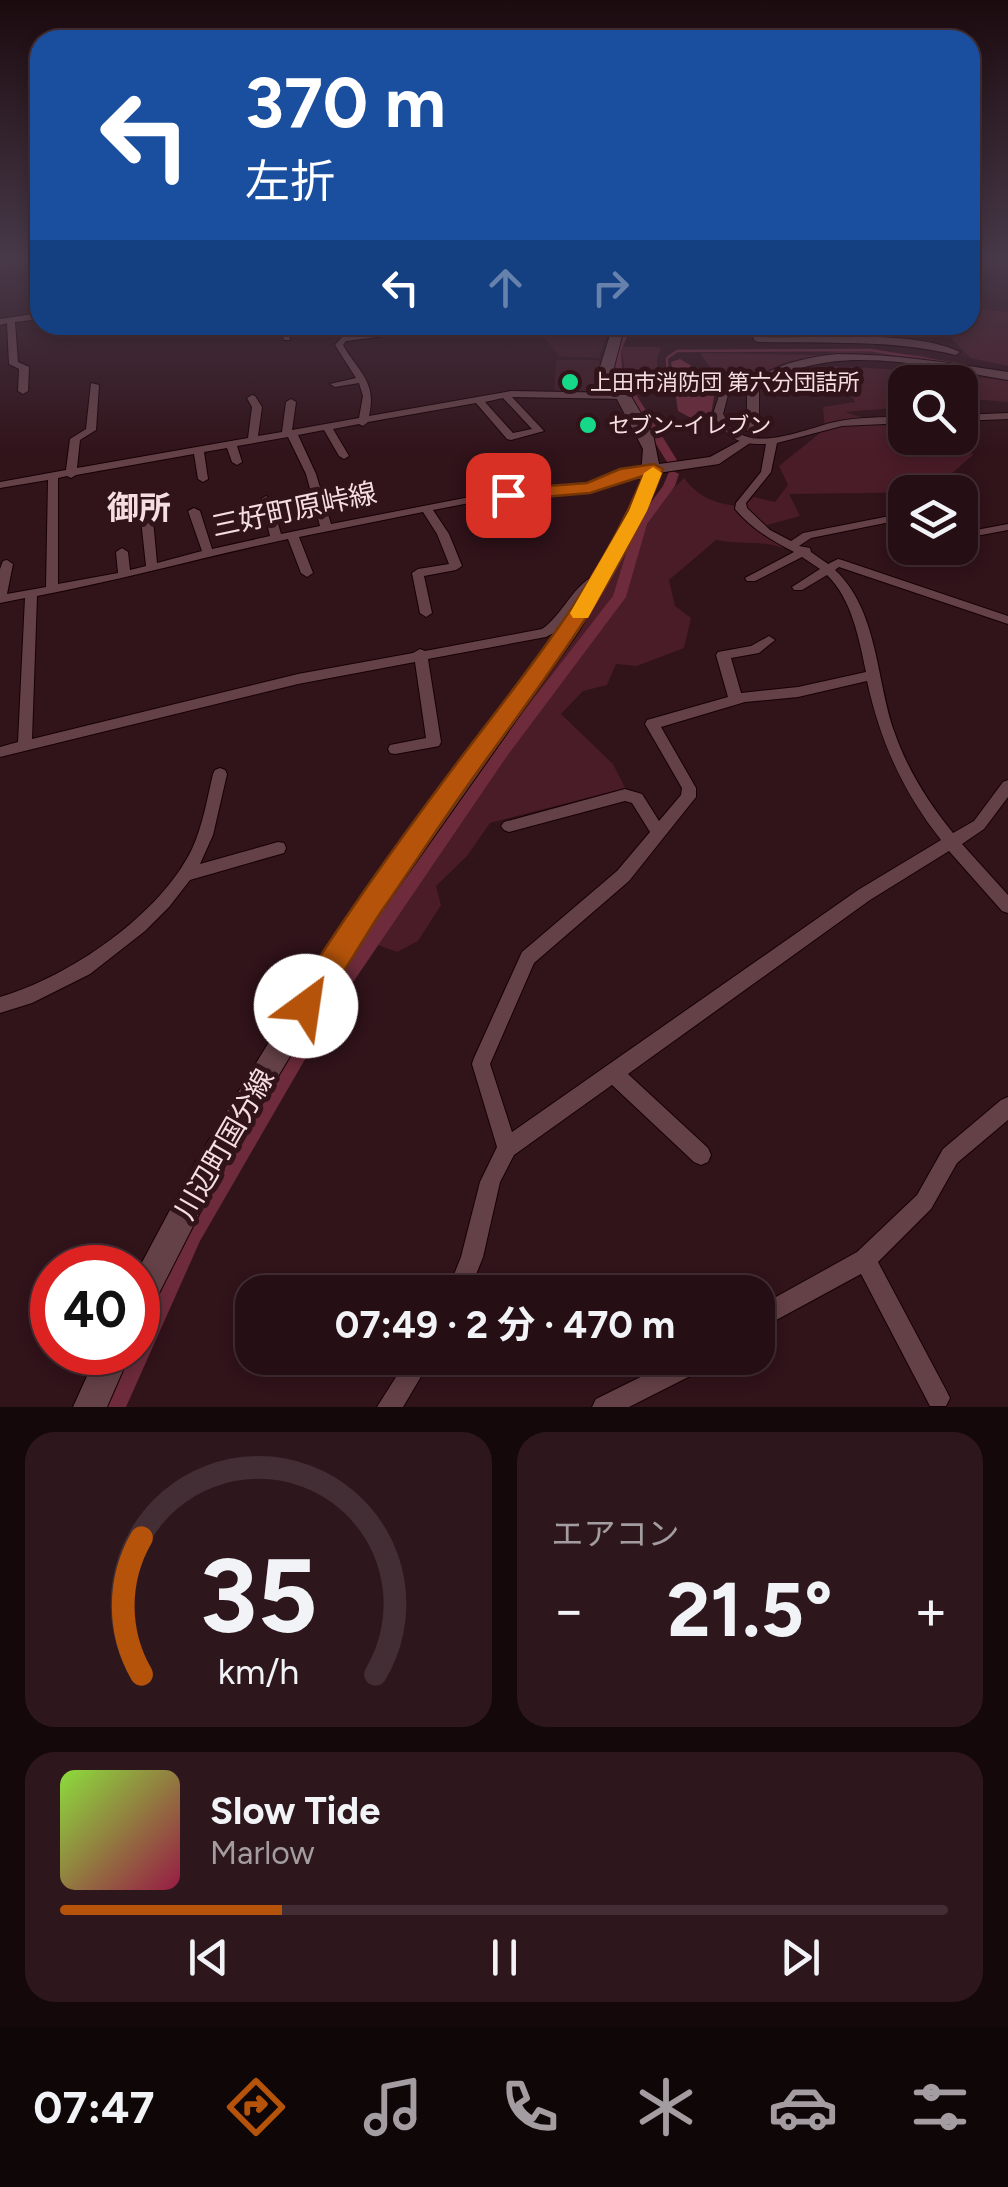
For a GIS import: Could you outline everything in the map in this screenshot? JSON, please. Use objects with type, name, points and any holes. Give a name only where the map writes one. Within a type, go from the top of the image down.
[{"type":"street","points":[[5,323],[14,364],[24,367],[23,391]]},
{"type":"street","points":[[363,423],[370,396],[364,379],[344,358],[339,345],[343,339],[370,335]]},
{"type":"street","points":[[615,335],[606,361],[651,444],[654,469],[714,461],[743,443]]},
{"type":"street","points":[[756,335],[758,339],[801,342],[876,338],[956,352]]},
{"type":"street","points":[[888,421],[842,424],[792,440],[772,442],[736,434],[718,418],[724,388],[752,388],[782,367],[830,359],[902,362],[1008,376]]},
{"type":"street","points":[[335,384],[364,379]]},
{"type":"street","points":[[71,475],[75,439],[91,430],[94,385]]},
{"type":"street","points":[[752,388],[752,428]]},
{"type":"street","points":[[0,485],[363,423],[505,394],[624,396]]},
{"type":"street","points":[[478,400],[511,437],[539,430],[505,394]]},
{"type":"street","points":[[252,398],[257,408],[252,439]]},
{"type":"street","points":[[291,402],[289,434],[311,474],[326,527]]},
{"type":"street","points":[[1002,416],[1008,426]]},
{"type":"street","points":[[328,428],[344,456]]},
{"type":"street","points":[[772,442],[768,468],[741,502],[741,509],[768,534],[806,551],[846,590],[900,768],[948,840],[1008,906]]},
{"type":"street","points":[[231,443],[236,462]]},
{"type":"street","points":[[198,449],[203,480]]},
{"type":"street","name":"三好町原峠線","points":[[0,599],[124,575],[326,527],[426,508],[602,485],[626,472],[654,469]]},
{"type":"street","name":"川辺町国分線","points":[[160,1260],[206,1171],[340,948],[570,631],[643,501],[654,469]]},
{"type":"street","points":[[52,589],[53,478]]},
{"type":"street","points":[[266,499],[276,538]]},
{"type":"street","points":[[426,508],[443,534],[456,566],[418,573],[426,613]]},
{"type":"street","points":[[194,512],[208,553]]},
{"type":"street","points":[[792,546],[808,535],[888,519]]},
{"type":"street","points":[[147,520],[152,567]]},
{"type":"street","points":[[978,533],[1008,527]]},
{"type":"street","points":[[292,535],[307,574]]},
{"type":"street","points":[[751,578],[806,551]]},
{"type":"street","points":[[122,552],[124,575]]},
{"type":"street","points":[[798,587],[838,563],[1008,620]]},
{"type":"street","points":[[0,599],[7,564]]},
{"type":"street","points":[[0,752],[420,653],[546,633],[565,616],[586,583],[602,576]]},
{"type":"street","points":[[25,746],[30,593]]},
{"type":"street","points":[[736,700],[722,656],[754,650],[768,640]]},
{"type":"street","points":[[395,749],[434,742],[420,653]]},
{"type":"street","points":[[507,1148],[481,1064],[528,958],[622,876],[688,797],[688,788],[652,724],[736,700],[798,692],[872,675]]},
{"type":"street","points":[[0,1005],[20,1001],[96,959],[126,936],[184,875],[212,820],[220,774]]},
{"type":"street","points":[[465,1275],[477,1246],[494,1165],[507,1148],[948,840],[978,824],[1008,786]]},
{"type":"street","points":[[509,826],[625,796],[637,798],[658,833]]},
{"type":"street","points":[[184,875],[278,848]]},
{"type":"street","points":[[614,1073],[701,1155]]},
{"type":"street","points":[[775,1310],[866,1260],[924,1202],[950,1156],[1008,1107]]},
{"type":"street","points":[[866,1260],[938,1398]]},
{"type":"street","points":[[90,1407],[104,1375]]},
{"type":"street","points":[[389,1407],[410,1375]]},
{"type":"street","points":[[604,1407],[668,1375]]},
{"type":"shaded area","points":[[980,323],[1008,323],[1008,366],[971,358],[948,335],[980,335]]},
{"type":"shaded area","points":[[542,335],[607,335],[599,358],[559,356]]},
{"type":"shaded area","points":[[621,347],[661,347],[657,359],[659,384],[627,383]]},
{"type":"shaded area","points":[[841,351],[921,355],[949,364],[831,356],[786,363],[735,383],[714,371],[700,353],[818,355]]},
{"type":"shaded area","points":[[680,359],[722,384],[715,390],[710,421],[693,419],[678,411],[671,362]]},
{"type":"shaded area","points":[[556,360],[598,360],[612,391],[554,391]]},
{"type":"shaded area","points":[[833,366],[888,369],[888,408],[845,412],[888,426],[888,455],[973,455],[950,475],[888,475],[888,493],[789,494],[800,516],[767,525],[783,548],[716,540],[669,580],[675,606],[691,618],[684,648],[637,666],[616,664],[607,685],[583,691],[561,714],[613,764],[625,788],[490,823],[467,856],[436,886],[441,905],[418,941],[397,952],[375,944],[469,801],[620,543],[684,478],[703,496],[717,502],[743,507],[754,497],[775,502],[788,485],[779,466],[825,429],[823,407],[855,402]]},
{"type":"shaded area","points":[[978,377],[1008,381],[1008,402],[978,400]]},
{"type":"waterway","points":[[623,335],[616,351],[617,372],[671,460]]},
{"type":"waterway","points":[[628,388],[668,388],[667,358],[677,351],[870,350],[956,364]]},
{"type":"waterway","points":[[160,1304],[192,1233],[323,1009],[501,752],[619,597],[641,524],[669,486],[673,474]]},
{"type":"waterway","points":[[113,1407],[127,1375]]},
{"type":"slow traffic","points":[[580,613],[638,511],[653,473]]},
{"type":"place","name":"上田市消防団 第六分団詰所","points":[[570,382]]},
{"type":"place","name":"セブン-イレブン","points":[[588,425]]},
{"type":"district","name":"御所","points":[[139,508]]},
{"type":"route","points":[[306,1006],[340,948],[570,631],[638,511],[654,469],[626,472],[590,488],[508,495]]}]
